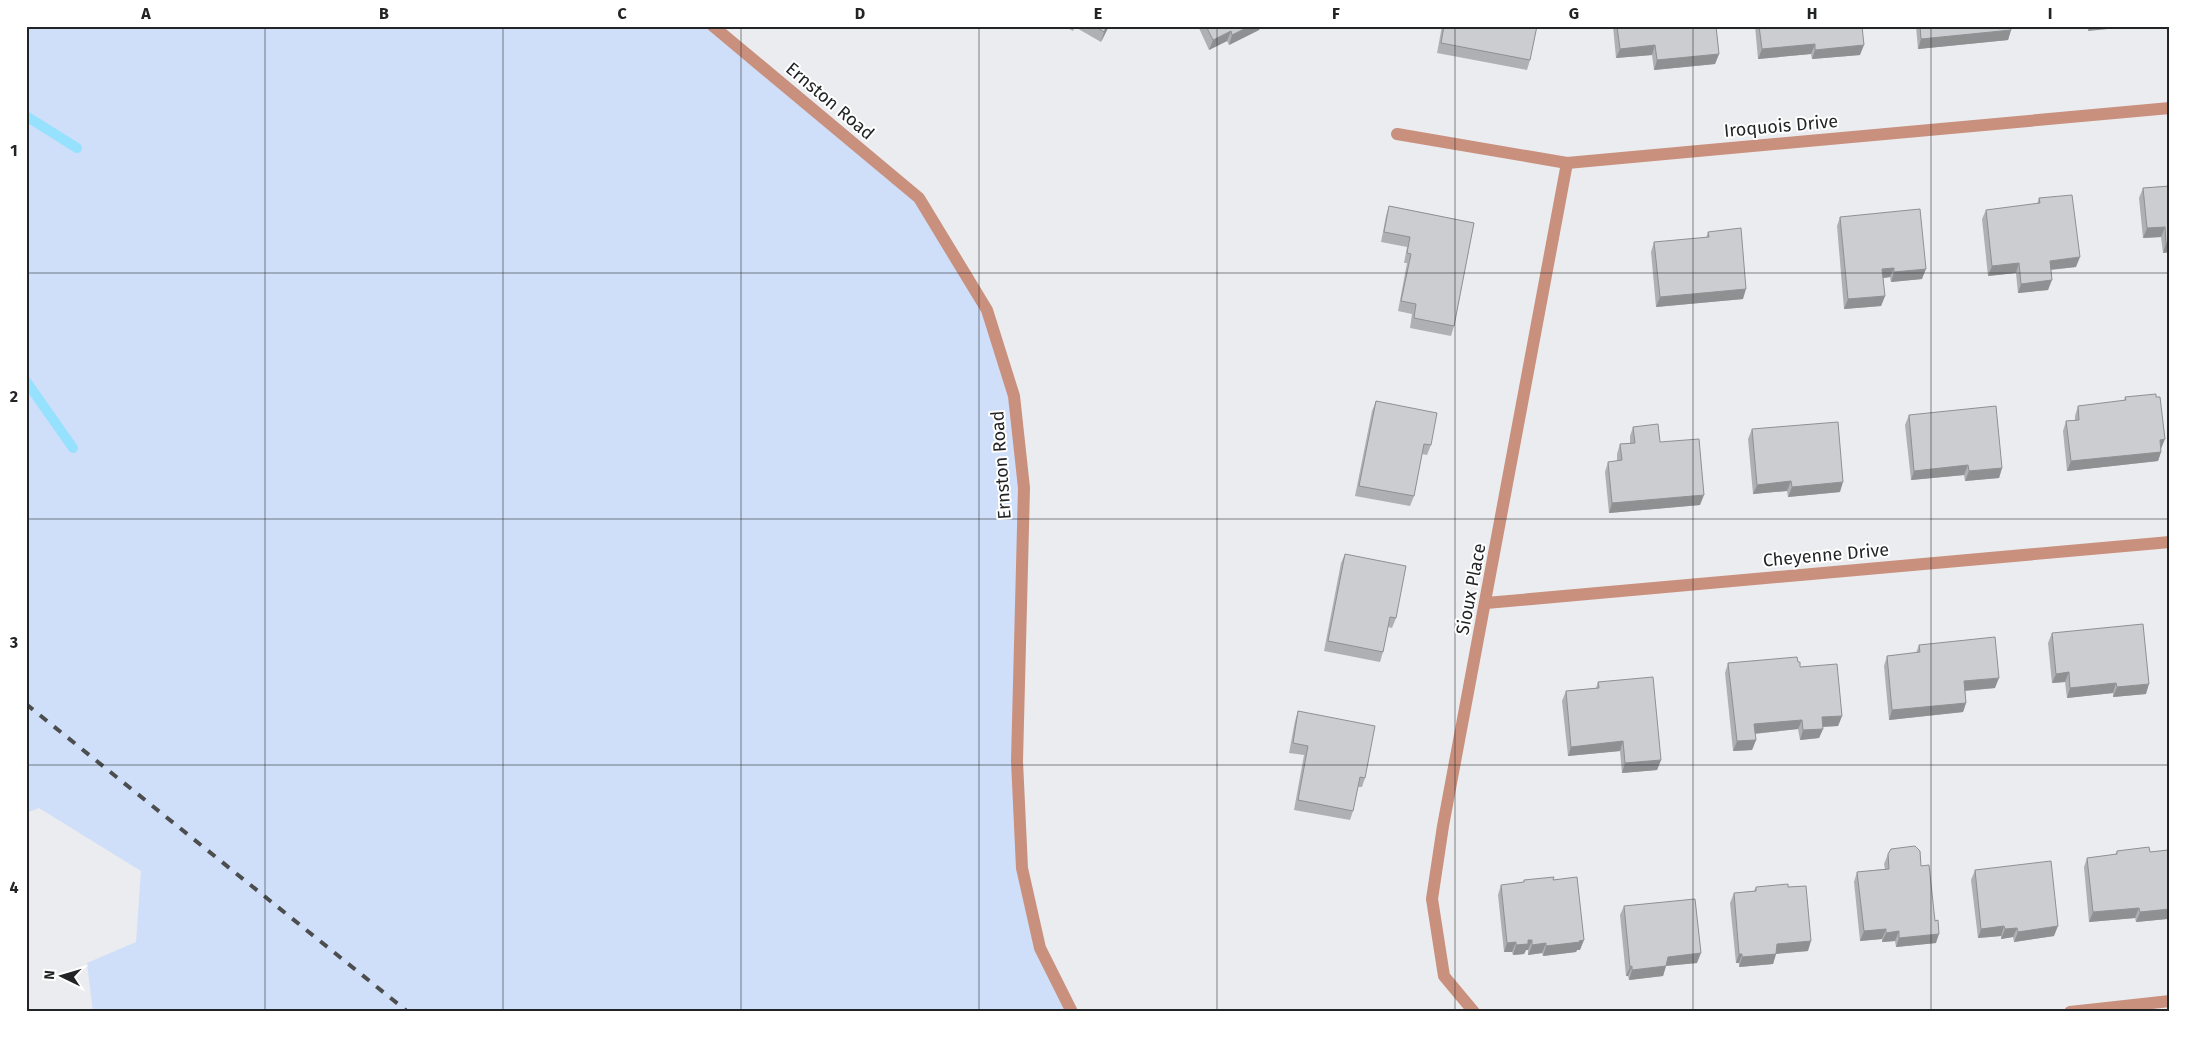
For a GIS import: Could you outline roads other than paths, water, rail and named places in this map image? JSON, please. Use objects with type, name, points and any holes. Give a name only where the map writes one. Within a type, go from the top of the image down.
[{"type":"street","name":"Ernston Road","points":[[713,26],[920,198],[987,310],[1014,396],[1024,488],[1017,761],[1022,868],[1040,948],[1072,1012]]},
{"type":"street","name":"Iroquois Drive","points":[[1397,134],[1567,163],[2170,108]]},
{"type":"street","name":"Sioux Place","points":[[1474,1012],[1444,976],[1432,899],[1443,826],[1567,163]]},
{"type":"street","name":"Cheyenne Drive","points":[[1486,603],[2170,542]]},
{"type":"street","points":[[2070,1012],[2170,1001]]},
{"type":"waterway","points":[[26,116],[77,148]]},
{"type":"waterway","points":[[26,381],[73,448]]},
{"type":"railway","points":[[26,704],[408,1012]]}]
